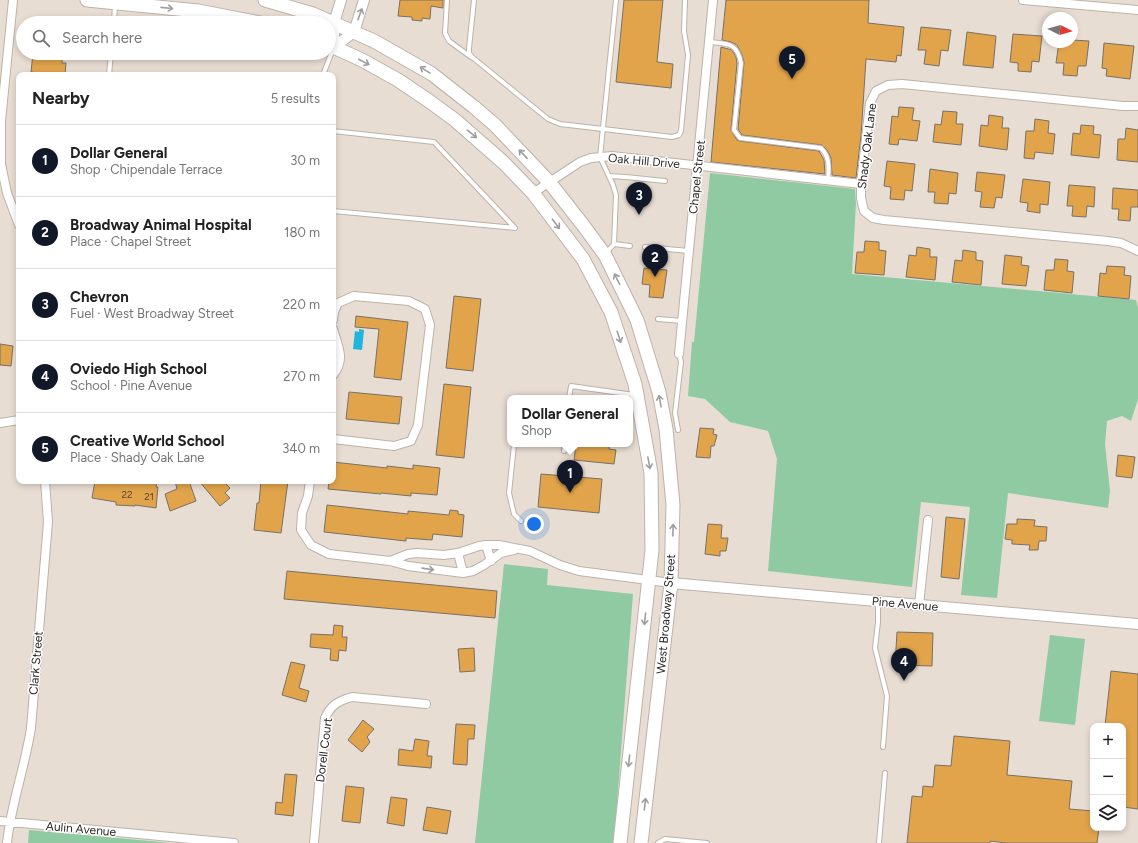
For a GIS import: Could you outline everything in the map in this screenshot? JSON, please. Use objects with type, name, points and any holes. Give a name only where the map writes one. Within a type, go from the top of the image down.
[{"type":"main road","points":[[86,0],[198,11],[228,16]]},
{"type":"main road","name":"West Broadway Street","points":[[265,0],[318,16]]},
{"type":"main road","name":"West Broadway Street","points":[[336,24],[374,40],[432,74],[495,125],[550,183],[605,255],[637,320],[659,392],[666,430],[673,505],[671,583],[640,843]]},
{"type":"main road","name":"West Broadway Street","points":[[336,48],[362,60],[398,80],[439,109],[480,142],[504,164],[533,193],[583,259],[611,312],[635,384],[651,472],[652,550],[620,843]]},
{"type":"main road","points":[[625,799],[631,813],[630,828],[640,843]]},
{"type":"street","points":[[12,0],[0,120],[1,164],[7,193],[16,218]]},
{"type":"street","points":[[336,16],[340,0]]},
{"type":"street","points":[[336,43],[354,32],[364,0]]},
{"type":"street","name":"Chapel Street","points":[[679,354],[713,0]]},
{"type":"street","points":[[1022,0],[1138,10]]},
{"type":"street","name":"Shady Oak Lane","points":[[1138,106],[1123,106],[902,84],[888,85],[876,91],[870,103],[861,184],[861,198],[864,211],[873,218],[1108,241],[1121,243],[1138,251]]},
{"type":"street","name":"Oak Hill Drive","points":[[533,193],[580,162],[591,158],[612,156],[861,184]]},
{"type":"street","points":[[336,308],[338,303],[354,296],[409,301],[424,309],[430,324],[418,425],[411,441],[394,446],[336,439]]},
{"type":"street","points":[[336,339],[340,353],[340,362],[336,369]]},
{"type":"street","points":[[0,423],[16,420]]},
{"type":"street","name":"Clark Street","points":[[7,843],[9,822],[28,751],[31,728],[48,522],[45,484]]},
{"type":"street","points":[[310,484],[308,496],[302,513],[301,530],[311,545],[329,554],[390,561],[408,566],[463,573],[473,571],[491,561],[494,557],[501,553],[516,549]]},
{"type":"street","points":[[919,605],[928,520]]},
{"type":"street","points":[[486,545],[491,561]]},
{"type":"street","points":[[390,561],[408,554],[417,553],[444,555],[458,553],[479,546],[500,545],[530,551],[560,565],[579,571],[671,583]]},
{"type":"street","points":[[458,553],[463,573]]},
{"type":"street","name":"Pine Avenue","points":[[671,583],[1138,624]]},
{"type":"street","name":"Dorell Court","points":[[314,843],[325,718],[330,709],[341,700],[352,697],[426,704]]},
{"type":"street","name":"Aulin Avenue","points":[[0,821],[234,843]]},
{"type":"lane","points":[[447,0],[445,33],[449,41],[472,57],[553,122],[603,130],[672,137],[679,135],[681,131],[688,56],[684,31],[685,0]]},
{"type":"lane","points":[[472,57],[469,53],[469,48],[474,0]]},
{"type":"lane","points":[[605,255],[614,244],[616,195],[614,185],[600,157],[616,0]]},
{"type":"lane","points":[[115,16],[116,3]]},
{"type":"lane","points":[[709,42],[730,44],[736,49],[740,56],[741,63],[734,130],[740,138],[821,148],[826,152],[830,165],[828,180]]},
{"type":"lane","points":[[109,72],[110,60]]},
{"type":"lane","points":[[324,72],[327,60]]},
{"type":"lane","points":[[336,131],[434,142],[515,228],[336,211]]},
{"type":"lane","points":[[609,176],[665,182]]},
{"type":"lane","points":[[614,244],[630,246]]},
{"type":"lane","points":[[645,247],[689,252]]},
{"type":"lane","points":[[658,319],[682,321]]},
{"type":"lane","points":[[678,430],[675,413],[681,362],[679,354]]},
{"type":"lane","points":[[570,395],[571,386],[637,395]]},
{"type":"lane","points":[[514,447],[509,493],[514,514],[521,521]]},
{"type":"lane","points":[[564,451],[565,447]]},
{"type":"lane","points":[[878,601],[878,622],[875,648],[887,696],[883,747]]},
{"type":"lane","points":[[879,843],[885,773]]},
{"type":"lane","points":[[658,843],[665,839],[707,843]]},
{"type":"green space","points":[[710,173],[855,189],[856,203],[852,274],[1136,300],[1138,308],[1138,399],[1131,421],[1122,416],[1107,421],[1105,444],[1110,491],[1108,508],[1008,493],[997,598],[961,595],[970,507],[921,502],[912,587],[768,571],[777,459],[768,431],[730,422],[705,399],[688,396],[692,342],[694,342]]},
{"type":"green space","points":[[504,564],[548,569],[547,585],[633,594],[614,843],[475,843]]},
{"type":"green space","points":[[1050,635],[1085,639],[1075,725],[1039,721]]},
{"type":"green space","points":[[29,830],[150,841],[170,843],[28,843]]},
{"type":"water","points":[[359,329],[364,330],[362,350],[353,349],[355,331],[359,332]]},
{"type":"building","points":[[400,0],[443,0],[443,8],[431,6],[430,19],[422,18],[422,21],[412,20],[412,17],[398,16]]},
{"type":"building","points":[[624,0],[663,0],[657,62],[673,64],[671,88],[616,82]]},
{"type":"building","points":[[726,0],[869,0],[868,23],[904,27],[901,56],[897,55],[896,62],[866,59],[861,136],[856,178],[832,175],[831,158],[827,150],[822,145],[742,135],[738,129],[744,62],[737,45],[722,40]]},
{"type":"building","points":[[921,27],[951,30],[948,51],[941,50],[939,66],[924,64],[926,50],[918,50]]},
{"type":"building","points":[[967,32],[996,36],[993,68],[963,65]]},
{"type":"building","points":[[1013,34],[1042,36],[1039,62],[1032,61],[1031,72],[1018,71],[1018,63],[1010,62]]},
{"type":"building","points":[[1078,40],[1089,41],[1086,66],[1078,66],[1077,76],[1063,75],[1064,63],[1056,63],[1058,48],[1078,48]]},
{"type":"building","points":[[1104,43],[1134,46],[1130,79],[1106,76],[1107,69],[1102,68]]},
{"type":"building","points":[[721,47],[732,50],[736,57],[737,63],[731,130],[737,140],[819,151],[824,160],[825,174],[711,162]]},
{"type":"building","points":[[32,60],[62,60],[62,63],[66,63],[65,72],[31,72]]},
{"type":"building","points":[[899,107],[914,108],[912,120],[920,121],[917,141],[899,139],[898,145],[889,144],[892,116],[898,117]]},
{"type":"building","points":[[943,111],[957,112],[956,124],[963,124],[961,145],[933,142],[935,124],[941,125]]},
{"type":"building","points":[[989,115],[1003,117],[1002,128],[1009,128],[1007,150],[979,146],[981,125],[988,126]]},
{"type":"building","points":[[1035,119],[1049,121],[1048,133],[1055,134],[1053,154],[1035,152],[1034,159],[1024,158],[1026,131],[1034,131]]},
{"type":"building","points":[[1081,125],[1094,126],[1093,134],[1101,135],[1099,158],[1071,155],[1073,133],[1080,134]]},
{"type":"building","points":[[1126,128],[1138,130],[1138,162],[1117,160],[1118,139],[1125,139]]},
{"type":"building","points":[[887,161],[915,164],[912,191],[905,190],[904,200],[890,199],[891,187],[884,186]]},
{"type":"building","points":[[930,169],[958,173],[956,194],[949,193],[948,204],[934,203],[935,192],[928,192]]},
{"type":"building","points":[[977,172],[1005,175],[1002,198],[996,197],[994,208],[980,207],[982,192],[975,191]]},
{"type":"building","points":[[1023,179],[1050,182],[1048,205],[1040,204],[1040,213],[1027,211],[1028,203],[1020,202]]},
{"type":"building","points":[[1069,185],[1095,187],[1094,207],[1087,206],[1086,217],[1072,216],[1073,206],[1067,206]]},
{"type":"building","points":[[1113,188],[1138,190],[1138,207],[1131,207],[1130,221],[1118,220],[1119,209],[1112,209]]},
{"type":"building","points":[[865,241],[879,242],[879,250],[886,251],[884,275],[855,273],[857,252],[864,252]]},
{"type":"building","points":[[917,247],[930,249],[930,257],[937,257],[935,280],[906,277],[909,255],[916,256]]},
{"type":"building","points":[[963,250],[976,252],[976,260],[983,261],[981,285],[952,282],[955,260],[962,261]]},
{"type":"building","points":[[1005,255],[1022,257],[1021,265],[1029,266],[1026,286],[1002,284]]},
{"type":"building","points":[[1055,259],[1068,260],[1067,271],[1074,272],[1072,293],[1044,290],[1046,270],[1054,270]]},
{"type":"building","points":[[1107,266],[1125,267],[1124,275],[1131,276],[1129,299],[1098,296],[1100,273],[1106,274]]},
{"type":"building","points":[[644,268],[667,270],[663,298],[649,297],[650,285],[642,284]]},
{"type":"building","points":[[454,296],[481,299],[473,371],[446,368]]},
{"type":"building","points":[[356,316],[408,322],[401,380],[374,377],[379,329],[355,327]]},
{"type":"building","points":[[0,344],[13,346],[11,366],[0,365]]},
{"type":"building","points":[[444,384],[471,387],[464,458],[436,455]]},
{"type":"building","points":[[349,392],[402,397],[399,424],[346,419]]},
{"type":"building","points":[[700,428],[714,429],[713,434],[717,435],[714,446],[711,446],[710,458],[696,457]]},
{"type":"building","points":[[576,447],[609,447],[609,449],[616,450],[614,464],[574,460]]},
{"type":"building","points":[[1118,455],[1135,457],[1132,478],[1116,476]]},
{"type":"building","points":[[336,462],[387,468],[387,466],[413,469],[413,465],[440,468],[437,495],[411,493],[411,496],[328,489],[329,484],[336,484]]},
{"type":"building","points":[[541,474],[602,479],[599,513],[538,507]]},
{"type":"building","points":[[94,484],[156,484],[156,487],[158,487],[156,508],[135,505],[116,505],[116,502],[92,498]]},
{"type":"building","points":[[176,484],[190,484],[196,501],[170,511],[165,494],[177,489]]},
{"type":"building","points":[[202,484],[226,484],[230,488],[225,493],[230,498],[220,506]]},
{"type":"building","points":[[261,484],[288,484],[281,533],[254,530],[257,503],[259,503]]},
{"type":"building","points":[[327,505],[408,514],[408,511],[449,515],[450,510],[458,511],[458,514],[464,515],[462,537],[433,534],[432,540],[406,538],[406,541],[324,532]]},
{"type":"building","points":[[946,517],[965,519],[959,579],[941,577]]},
{"type":"building","points":[[1017,519],[1035,520],[1034,526],[1047,527],[1046,541],[1039,541],[1038,550],[1029,550],[1030,545],[1012,544],[1012,540],[1005,539],[1007,524],[1017,524]]},
{"type":"building","points":[[708,524],[722,525],[721,538],[728,538],[726,551],[720,551],[720,556],[705,554]]},
{"type":"building","points":[[287,571],[497,591],[495,618],[284,599]]},
{"type":"building","points":[[334,625],[343,626],[342,637],[347,637],[346,651],[339,650],[338,661],[330,660],[331,649],[310,647],[311,634],[333,635]]},
{"type":"building","points":[[897,632],[933,633],[932,666],[895,665]]},
{"type":"building","points":[[474,648],[475,671],[460,672],[458,649]]},
{"type":"building","points":[[291,662],[305,665],[299,688],[309,691],[306,702],[282,695]]},
{"type":"building","points":[[1111,671],[1138,674],[1138,809],[1126,807],[1126,723],[1105,723]]},
{"type":"building","points":[[363,720],[374,729],[367,737],[370,742],[362,752],[348,740]]},
{"type":"building","points":[[456,724],[475,725],[474,739],[468,739],[467,765],[453,764]]},
{"type":"building","points":[[954,736],[1010,741],[1007,775],[1072,781],[1069,809],[1090,811],[1090,831],[1099,831],[1097,843],[1006,843],[990,841],[990,843],[907,843],[912,796],[922,797],[923,786],[933,787],[935,765],[951,766]]},
{"type":"building","points":[[415,739],[429,741],[427,756],[432,756],[431,768],[398,765],[399,749],[413,751]]},
{"type":"building","points":[[285,774],[297,775],[293,816],[275,814],[276,802],[282,803]]},
{"type":"building","points":[[346,786],[364,788],[360,823],[342,821]]},
{"type":"building","points":[[391,797],[407,799],[404,826],[387,823]]},
{"type":"building","points":[[427,807],[451,811],[447,834],[423,830]]},
{"type":"place","name":"Creative World School","points":[[792,79]]},
{"type":"place","name":"Chevron","points":[[639,215]]},
{"type":"place","name":"Broadway Animal Hospital","points":[[655,277]]},
{"type":"place","name":"Dollar General","points":[[570,493]]},
{"type":"place","name":"Oviedo High School","points":[[904,681]]}]
